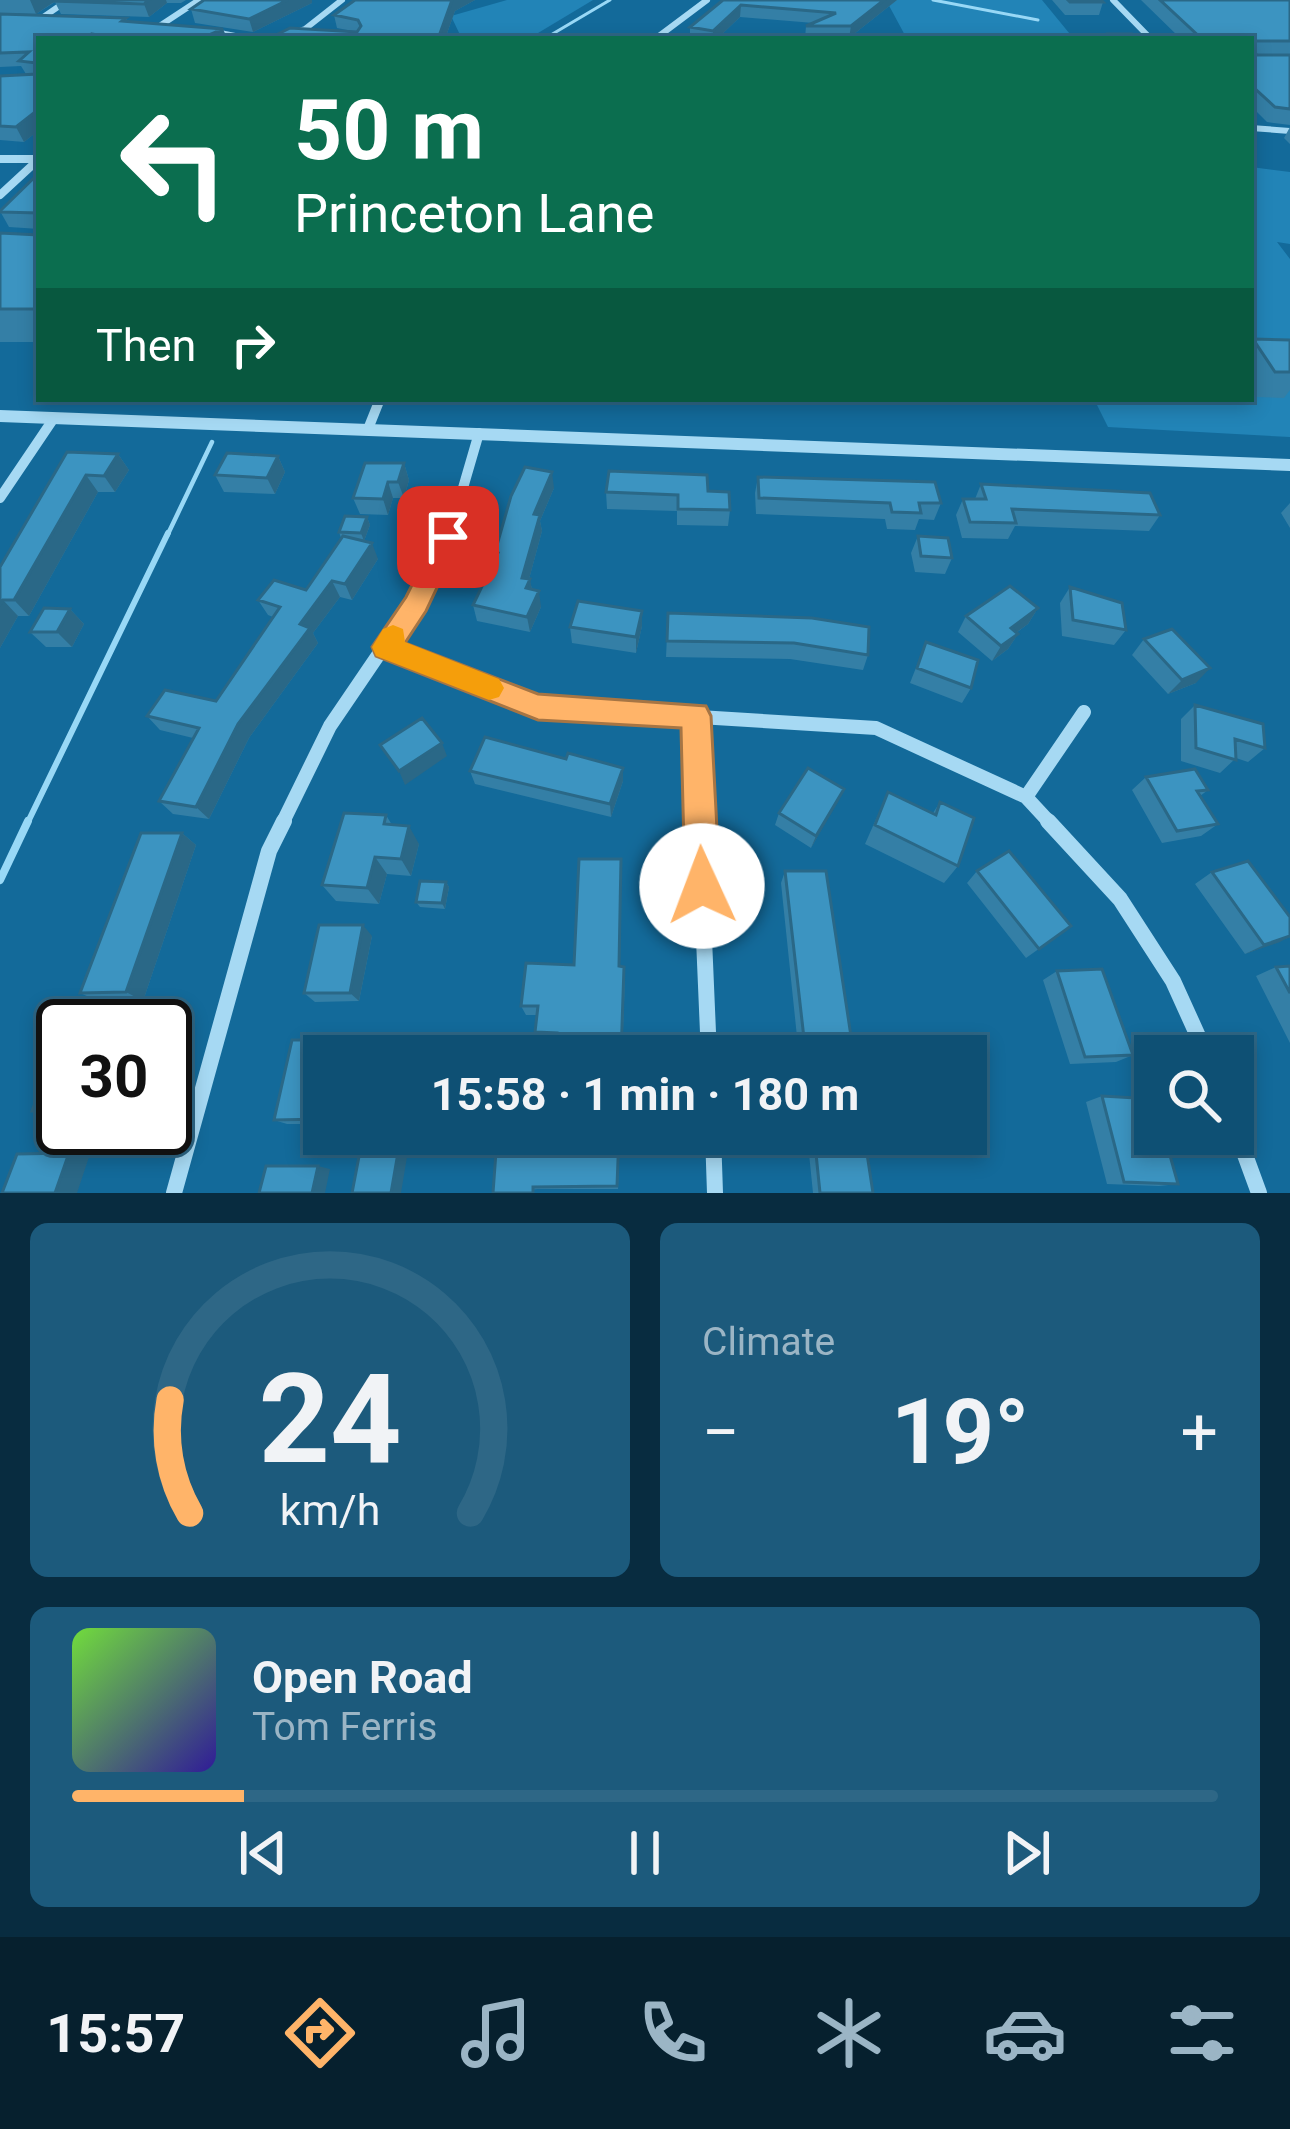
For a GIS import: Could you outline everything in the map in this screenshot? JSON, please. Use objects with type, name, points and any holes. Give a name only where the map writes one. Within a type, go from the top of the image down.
[{"type":"street","points":[[39,20],[68,0]]},
{"type":"street","points":[[161,25],[199,0]]},
{"type":"street","points":[[284,36],[304,28],[342,0]]},
{"type":"street","points":[[659,36],[707,0]]},
{"type":"street","points":[[1113,0],[1148,36]]},
{"type":"street","points":[[20,20],[59,21]]},
{"type":"street","points":[[140,24],[182,27]]},
{"type":"street","points":[[304,28],[322,32]]},
{"type":"street","points":[[203,30],[234,36]]},
{"type":"street","points":[[1254,128],[1290,130]]},
{"type":"street","points":[[0,159],[36,159]]},
{"type":"street","points":[[0,194],[36,162]]},
{"type":"street","points":[[368,429],[379,402]]},
{"type":"street","points":[[0,416],[1290,465]]},
{"type":"street","points":[[0,498],[53,418]]},
{"type":"street","points":[[174,1193],[269,851],[331,726],[417,604],[440,557],[479,433]]},
{"type":"street","points":[[386,647],[538,707],[876,728],[1026,797],[1120,899],[1173,981],[1198,1035]]},
{"type":"street","points":[[1026,797],[1084,712]]},
{"type":"street","points":[[695,716],[709,1035]]},
{"type":"street","points":[[714,1155],[715,1193]]},
{"type":"street","points":[[1245,1155],[1259,1193]]},
{"type":"shaded area","points":[[507,0],[593,0],[533,36],[461,36],[451,16]]},
{"type":"shaded area","points":[[886,0],[1042,0],[1072,36],[905,36]]},
{"type":"shaded area","points":[[1254,167],[1290,172],[1290,244],[1277,242],[1290,259],[1290,437],[1108,427],[1096,402],[1254,402]]},
{"type":"building","points":[[56,0],[149,0],[144,4]]},
{"type":"building","points":[[204,0],[288,0],[249,19],[191,9]]},
{"type":"building","points":[[355,0],[452,0],[439,36],[274,36],[290,28],[357,32],[361,26],[358,20],[334,15]]},
{"type":"building","points":[[723,0],[884,0],[851,26],[806,26],[836,13],[741,5],[713,31],[690,27]]},
{"type":"building","points":[[1160,0],[1290,0],[1290,41],[1254,43],[1254,36],[1199,36]]},
{"type":"building","points":[[0,14],[126,18],[122,21],[223,29],[207,36],[36,36],[36,63],[19,61],[29,52],[0,53]]},
{"type":"building","points":[[1254,52],[1290,55],[1290,109],[1275,107],[1254,88]]},
{"type":"building","points":[[36,74],[36,111],[16,127],[0,126],[0,76]]},
{"type":"building","points":[[36,176],[36,213],[0,211]]},
{"type":"building","points":[[0,233],[36,235],[36,309],[0,309]]},
{"type":"building","points":[[1254,339],[1290,340],[1290,372],[1275,372]]},
{"type":"building","points":[[67,452],[118,454],[104,476],[86,475],[14,600],[3,600],[0,605],[0,567]]},
{"type":"building","points":[[227,453],[278,456],[267,478],[215,475]]},
{"type":"building","points":[[365,463],[404,463],[398,482],[388,482],[383,499],[353,498]]},
{"type":"building","points":[[525,467],[552,472],[534,514],[540,515],[522,578],[530,579],[526,588],[539,591],[527,617],[473,605],[498,553],[511,496]]},
{"type":"building","points":[[609,471],[707,475],[708,491],[729,492],[730,510],[678,509],[678,495],[606,492]]},
{"type":"building","points":[[758,477],[935,482],[941,503],[919,503],[921,513],[892,512],[890,503],[759,498]]},
{"type":"building","points":[[981,484],[1150,493],[1160,515],[1012,509],[1016,523],[970,522],[963,499],[986,499]]},
{"type":"building","points":[[345,516],[367,517],[361,533],[339,532]]},
{"type":"building","points":[[343,536],[372,543],[345,584],[332,581],[300,624],[310,628],[238,724],[196,807],[159,801],[199,728],[147,716],[165,690],[216,701],[280,607],[258,600],[274,580],[306,590]]},
{"type":"building","points":[[918,536],[948,538],[952,558],[921,556]]},
{"type":"building","points":[[1010,586],[1038,608],[1011,628],[1018,634],[1001,646],[966,616]]},
{"type":"building","points":[[1070,587],[1122,603],[1126,630],[1073,620]]},
{"type":"building","points":[[578,601],[642,611],[636,637],[570,627]]},
{"type":"building","points":[[44,608],[70,609],[57,632],[30,632]]},
{"type":"building","points":[[668,613],[812,618],[869,627],[868,655],[794,643],[667,641]]},
{"type":"building","points":[[1172,629],[1210,668],[1182,680],[1144,639]]},
{"type":"building","points":[[926,642],[978,660],[971,688],[917,668]]},
{"type":"building","points":[[1195,705],[1263,724],[1265,748],[1235,739],[1236,760],[1196,748]]},
{"type":"building","points":[[422,718],[442,743],[399,771],[380,745]]},
{"type":"building","points":[[485,737],[566,759],[568,753],[623,768],[610,804],[470,771]]},
{"type":"building","points":[[808,768],[844,789],[816,836],[779,813]]},
{"type":"building","points":[[1195,769],[1208,790],[1197,791],[1218,824],[1177,831],[1146,777]]},
{"type":"building","points":[[888,792],[936,815],[940,802],[974,818],[958,866],[875,825]]},
{"type":"building","points":[[344,813],[386,815],[384,824],[409,826],[401,859],[375,857],[367,888],[322,885]]},
{"type":"building","points":[[141,833],[182,833],[126,992],[80,993]]},
{"type":"building","points":[[1009,851],[1071,926],[1039,949],[977,871]]},
{"type":"building","points":[[579,859],[621,859],[622,1035],[535,1032],[538,1006],[521,1006],[526,963],[574,965]]},
{"type":"building","points":[[1248,861],[1290,917],[1290,936],[1264,945],[1212,872]]},
{"type":"building","points":[[785,871],[826,871],[851,1035],[804,1035]]},
{"type":"building","points":[[420,881],[446,882],[442,903],[416,902]]},
{"type":"building","points":[[319,925],[363,925],[350,993],[304,993]]},
{"type":"building","points":[[1290,966],[1290,993],[1276,967]]},
{"type":"building","points":[[1102,969],[1133,1055],[1085,1057],[1057,971]]},
{"type":"building","points":[[292,1040],[303,1040],[303,1119],[274,1120]]},
{"type":"building","points":[[1102,1096],[1134,1098],[1134,1155],[1170,1155],[1178,1184],[1124,1182]]},
{"type":"building","points":[[17,1154],[68,1155],[55,1193],[2,1193]]},
{"type":"building","points":[[359,1155],[398,1155],[391,1193],[352,1193]]},
{"type":"building","points":[[496,1155],[618,1155],[617,1186],[533,1187],[533,1193],[493,1193]]},
{"type":"building","points":[[816,1155],[867,1155],[873,1193],[820,1193]]},
{"type":"building","points":[[266,1166],[318,1166],[312,1193],[259,1193]]},
{"type":"waterway","points":[[549,36],[610,0]]},
{"type":"waterway","points":[[933,0],[1038,20]]},
{"type":"waterway","points":[[167,536],[212,442]]},
{"type":"waterway","points":[[27,824],[168,533]]},
{"type":"waterway","points":[[0,880],[28,821]]},
{"type":"slow traffic","points":[[393,637],[386,647],[489,688]]},
{"type":"route","points":[[448,537],[417,604],[386,647],[538,707],[695,716],[702,886]]}]
